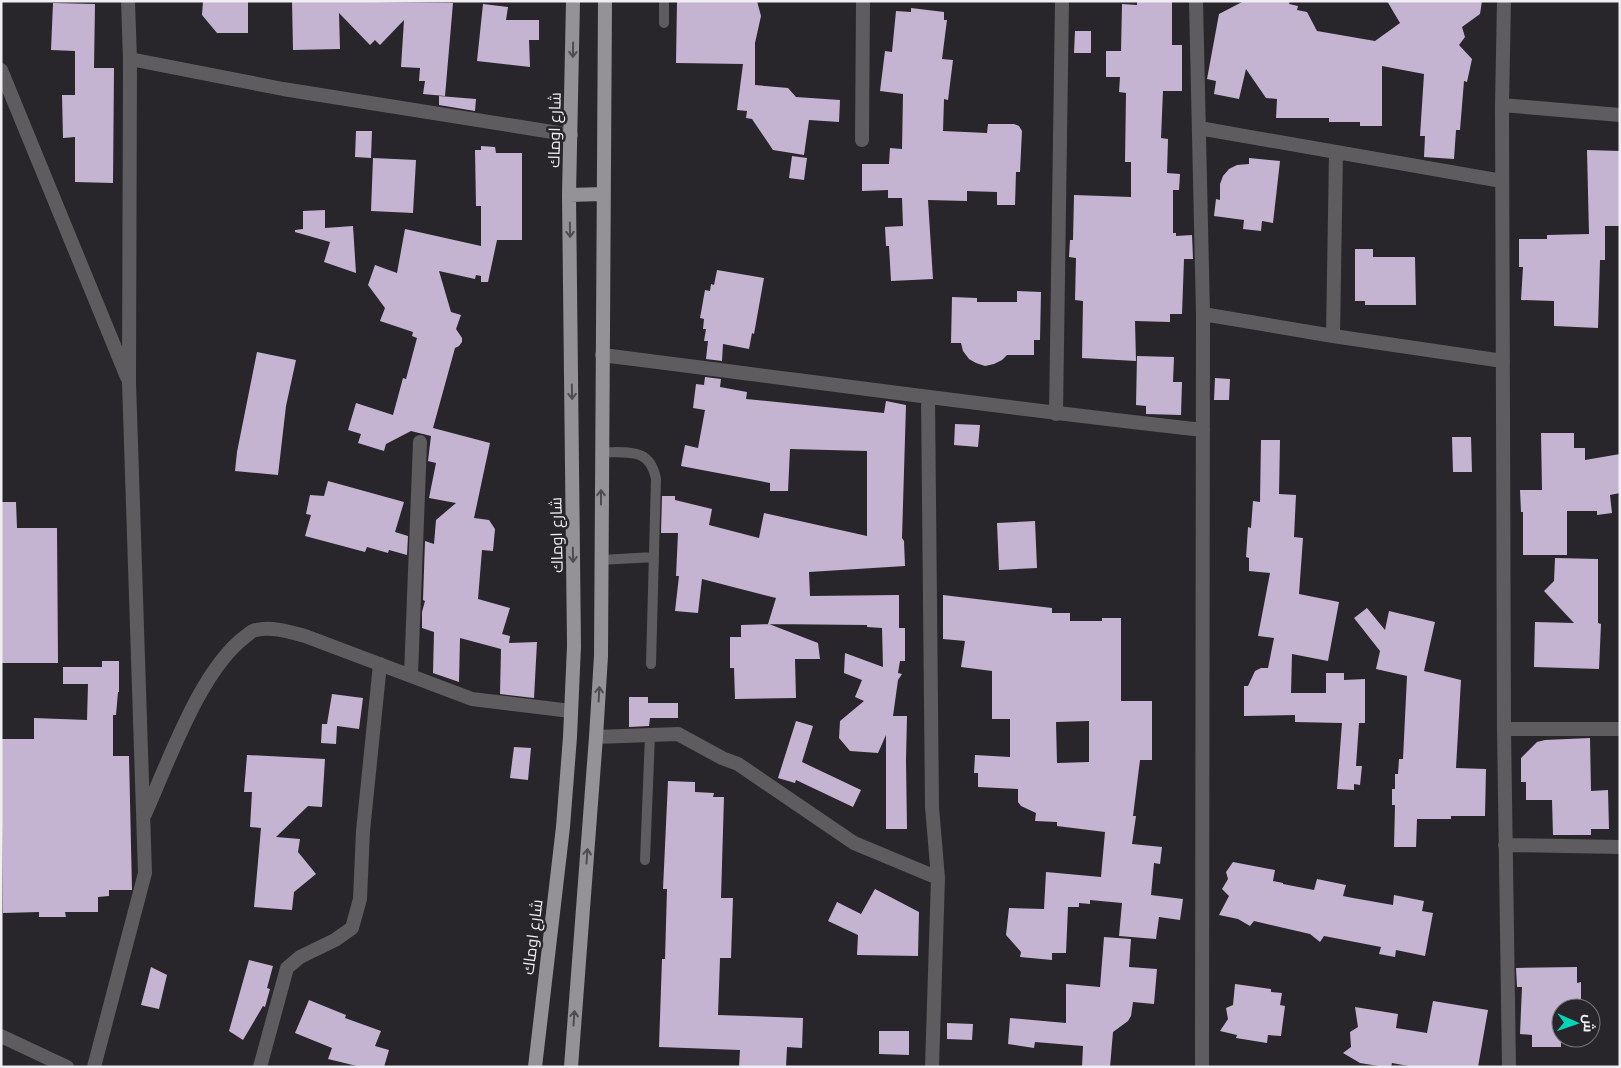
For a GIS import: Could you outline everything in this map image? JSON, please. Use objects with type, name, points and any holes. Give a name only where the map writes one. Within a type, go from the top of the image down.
[{"type":"main road","name":"شارع اوماك","points":[[535,1067],[563,828],[574,646],[570,195],[573,1]]},
{"type":"main road","points":[[570,1067],[601,656],[605,1]]},
{"type":"main road","points":[[570,195],[603,194]]},
{"type":"street","points":[[94,1067],[145,872],[129,382],[130,59],[128,1]]},
{"type":"street","points":[[862,140],[863,1]]},
{"type":"street","points":[[1056,414],[1062,1]]},
{"type":"street","points":[[1196,1],[1204,314],[1202,1067]]},
{"type":"street","points":[[1504,1],[1502,105],[1504,729],[1509,1067]]},
{"type":"street","points":[[130,59],[283,89],[571,136]]},
{"type":"street","points":[[1,70],[129,382]]},
{"type":"street","points":[[1502,105],[1620,115]]},
{"type":"street","points":[[1199,128],[1502,180]]},
{"type":"street","points":[[1333,336],[1336,152]]},
{"type":"street","points":[[1204,314],[1333,336],[1503,361]]},
{"type":"street","points":[[602,355],[840,384],[1056,414],[1203,430]]},
{"type":"street","points":[[928,397],[932,807],[938,878],[932,1067]]},
{"type":"street","points":[[410,675],[420,442]]},
{"type":"street","points":[[144,817],[188,718],[206,684],[233,646],[255,630],[280,630],[305,636],[472,699],[571,711]]},
{"type":"street","points":[[260,1067],[287,968],[300,957],[335,940],[352,928],[360,900],[366,804],[380,664]]},
{"type":"street","points":[[1504,729],[1620,729]]},
{"type":"street","points":[[596,737],[678,734],[722,758],[738,764],[854,843],[938,878]]},
{"type":"street","points":[[1505,845],[1620,847]]},
{"type":"street","points":[[1,1036],[67,1067]]},
{"type":"lane","points":[[664,1],[664,24]]},
{"type":"lane","points":[[601,452],[638,454],[648,459],[654,468],[656,479],[651,664]]},
{"type":"lane","points":[[601,560],[654,558]]},
{"type":"lane","points":[[645,860],[650,735]]},
{"type":"building","points":[[203,1],[248,1],[248,33],[217,33],[202,15]]},
{"type":"building","points":[[292,1],[453,3],[445,96],[423,94],[425,81],[419,81],[420,68],[401,67],[404,20],[380,45],[375,40],[370,45],[339,13],[340,49],[293,50]]},
{"type":"building","points":[[677,1],[757,1],[761,16],[755,43],[755,85],[788,88],[796,97],[840,100],[839,122],[809,120],[804,155],[773,150],[752,119],[746,118],[747,111],[737,110],[743,64],[676,63]]},
{"type":"building","points":[[1137,1],[1172,1],[1172,45],[1182,45],[1182,91],[1163,91],[1161,138],[1168,139],[1167,173],[1180,174],[1179,190],[1173,190],[1173,233],[1176,233],[1176,236],[1192,235],[1193,259],[1184,259],[1182,314],[1170,314],[1170,322],[1135,321],[1136,361],[1082,358],[1083,301],[1075,300],[1076,258],[1069,257],[1070,240],[1073,240],[1074,195],[1131,197],[1131,162],[1125,162],[1126,93],[1119,92],[1120,77],[1106,77],[1106,51],[1121,51],[1122,4],[1137,5]]},
{"type":"building","points":[[1244,1],[1290,1],[1289,4],[1298,6],[1297,10],[1307,12],[1317,31],[1375,41],[1400,23],[1387,1],[1482,1],[1480,14],[1462,27],[1465,37],[1459,45],[1472,59],[1467,82],[1464,81],[1460,130],[1456,130],[1454,159],[1424,157],[1425,136],[1420,136],[1424,74],[1382,66],[1382,126],[1360,126],[1360,122],[1329,122],[1329,118],[1276,118],[1277,99],[1266,98],[1246,69],[1239,99],[1214,94],[1216,81],[1207,79],[1219,14]]},
{"type":"building","points":[[53,3],[95,4],[94,68],[114,68],[113,183],[75,182],[75,137],[63,138],[62,95],[75,95],[75,51],[51,50]]},
{"type":"building","points":[[483,4],[508,7],[506,20],[539,20],[539,40],[529,40],[530,67],[477,61]]},
{"type":"building","points":[[911,8],[944,12],[944,20],[947,20],[942,59],[953,60],[948,100],[944,99],[943,131],[987,133],[988,124],[1014,124],[1019,126],[1022,131],[1020,172],[1016,172],[1015,205],[997,205],[997,192],[967,191],[967,201],[928,200],[933,279],[891,281],[889,246],[886,246],[885,227],[903,226],[902,198],[888,198],[888,190],[862,191],[862,164],[889,164],[890,148],[902,149],[903,94],[880,91],[885,51],[892,52],[896,11],[911,12]]},
{"type":"building","points":[[1075,31],[1091,31],[1091,53],[1074,53]]},
{"type":"building","points":[[439,96],[476,99],[475,111],[439,105]]},
{"type":"building","points":[[356,131],[372,131],[371,158],[355,157]]},
{"type":"building","points":[[481,146],[495,147],[496,153],[522,153],[522,240],[497,240],[488,282],[481,282],[481,276],[476,275],[475,279],[439,271],[451,312],[461,315],[456,329],[462,338],[462,342],[455,348],[433,428],[490,443],[474,518],[489,520],[495,529],[493,551],[482,550],[478,599],[510,608],[502,634],[510,636],[509,643],[537,642],[534,698],[500,694],[501,649],[460,638],[459,682],[433,673],[434,632],[422,628],[422,612],[425,601],[423,600],[425,541],[434,544],[436,520],[456,503],[429,498],[436,463],[428,461],[431,436],[411,431],[386,444],[384,451],[358,443],[361,434],[348,430],[356,403],[393,415],[403,378],[406,379],[417,338],[412,336],[413,332],[380,321],[385,308],[368,285],[375,265],[397,273],[405,229],[481,246],[481,206],[476,206],[475,150],[481,150]]},
{"type":"building","points":[[1587,150],[1620,151],[1620,226],[1605,226],[1605,260],[1600,260],[1598,328],[1554,326],[1554,301],[1521,300],[1523,267],[1519,267],[1519,239],[1547,239],[1547,235],[1589,234]]},
{"type":"building","points":[[792,156],[807,158],[804,180],[789,178]]},
{"type":"building","points":[[373,158],[416,160],[413,213],[371,211]]},
{"type":"building","points":[[1249,158],[1280,161],[1273,223],[1262,221],[1261,231],[1243,229],[1244,220],[1214,216],[1216,199],[1220,200],[1220,184],[1223,176],[1229,169],[1237,165],[1249,164]]},
{"type":"building","points":[[325,210],[325,228],[353,226],[356,273],[324,262],[330,242],[295,232],[295,230],[303,229],[303,211]]},
{"type":"building","points":[[1355,249],[1373,249],[1373,257],[1415,257],[1416,305],[1365,305],[1365,301],[1355,301]]},
{"type":"building","points":[[717,270],[764,278],[754,334],[752,333],[749,349],[723,344],[722,361],[706,359],[708,341],[704,341],[706,329],[703,329],[704,319],[700,318],[705,290],[710,291],[711,284],[714,285]]},
{"type":"building","points":[[1017,291],[1041,292],[1040,340],[1034,340],[1034,355],[1007,355],[994,364],[985,366],[969,359],[963,351],[961,343],[951,343],[952,297],[977,298],[977,302],[1017,302]]},
{"type":"building","points":[[257,352],[296,360],[286,406],[278,475],[235,471]]},
{"type":"building","points":[[1137,356],[1174,357],[1173,382],[1182,382],[1181,415],[1146,414],[1146,406],[1136,405]]},
{"type":"building","points":[[705,377],[721,379],[720,387],[747,392],[746,399],[884,413],[886,401],[906,405],[902,538],[904,541],[905,566],[809,572],[810,596],[899,595],[899,628],[905,628],[905,661],[900,661],[898,673],[902,674],[898,680],[893,716],[907,716],[907,829],[886,829],[886,735],[878,753],[850,751],[839,738],[840,721],[864,701],[855,697],[862,680],[844,673],[845,653],[883,667],[882,628],[867,627],[867,625],[768,624],[776,598],[702,579],[698,613],[675,611],[679,576],[676,576],[678,533],[661,533],[662,496],[675,496],[675,500],[712,509],[709,525],[759,538],[764,513],[867,536],[867,451],[790,449],[788,491],[770,491],[770,483],[681,466],[685,445],[698,448],[705,410],[693,408],[696,384],[704,385]]},
{"type":"building","points":[[1215,378],[1230,379],[1229,400],[1214,400]]},
{"type":"building","points":[[955,424],[980,425],[978,447],[954,445]]},
{"type":"building","points":[[1541,433],[1574,433],[1574,448],[1585,448],[1585,460],[1620,454],[1620,493],[1610,495],[1612,513],[1597,515],[1597,511],[1567,511],[1567,555],[1523,555],[1523,512],[1521,512],[1520,490],[1542,490]]},
{"type":"building","points":[[1452,437],[1471,437],[1472,472],[1453,472]]},
{"type":"building","points":[[1261,440],[1280,440],[1279,494],[1296,495],[1294,537],[1303,538],[1299,594],[1339,602],[1328,661],[1292,654],[1291,693],[1326,693],[1326,673],[1344,673],[1344,680],[1365,679],[1365,723],[1359,723],[1356,766],[1362,766],[1360,785],[1354,784],[1354,790],[1337,789],[1342,723],[1295,722],[1295,715],[1244,716],[1244,686],[1248,686],[1255,671],[1261,668],[1268,668],[1274,638],[1258,636],[1270,573],[1249,571],[1249,558],[1246,557],[1248,527],[1251,528],[1253,501],[1260,502]]},
{"type":"building","points":[[328,481],[404,502],[395,532],[408,536],[407,555],[389,550],[388,553],[367,547],[365,552],[305,536],[311,515],[306,514],[310,495],[324,496]]},
{"type":"building","points":[[1,502],[16,502],[17,528],[57,528],[58,663],[1,663]]},
{"type":"building","points":[[1035,521],[1037,568],[999,570],[997,523]]},
{"type":"building","points":[[1555,558],[1598,559],[1598,623],[1601,624],[1599,669],[1534,667],[1535,622],[1574,623],[1544,591],[1554,581]]},
{"type":"building","points":[[943,595],[1052,608],[1052,613],[1070,613],[1070,621],[1102,621],[1102,618],[1121,618],[1121,701],[1152,701],[1152,760],[1140,760],[1133,816],[1136,816],[1132,844],[1162,847],[1160,864],[1154,863],[1151,895],[1183,899],[1180,920],[1159,917],[1156,939],[1119,936],[1122,903],[1090,900],[1090,904],[1079,903],[1079,907],[1068,907],[1066,953],[1052,953],[1052,960],[1020,957],[1021,952],[1006,935],[1009,908],[1044,909],[1046,872],[1101,877],[1105,832],[1057,826],[1057,822],[1035,821],[1036,813],[1021,806],[1018,802],[1018,789],[978,787],[978,773],[974,773],[975,755],[1010,757],[1010,719],[992,719],[992,671],[961,667],[965,641],[943,639]],"holes":[[[1089,721],[1089,762],[1057,763],[1056,722]]]},
{"type":"building","points":[[1367,608],[1385,630],[1389,611],[1435,622],[1424,671],[1461,680],[1456,768],[1486,769],[1485,816],[1417,819],[1416,847],[1394,847],[1395,805],[1392,805],[1392,789],[1395,789],[1395,774],[1398,774],[1399,759],[1403,759],[1407,676],[1376,669],[1380,651],[1354,618]]},
{"type":"building","points":[[769,624],[818,643],[820,659],[795,659],[796,698],[735,699],[734,668],[730,668],[730,637],[741,637],[741,625]]},
{"type":"building","points":[[102,661],[119,661],[119,692],[116,715],[113,715],[113,756],[129,756],[132,890],[109,890],[109,896],[98,897],[98,912],[65,912],[66,917],[39,917],[39,912],[3,913],[1,739],[34,739],[34,718],[87,720],[88,684],[63,684],[63,667],[102,667]]},
{"type":"building","points":[[332,694],[363,698],[359,729],[337,726],[336,744],[321,743],[322,724],[327,724]]},
{"type":"building","points":[[629,697],[648,697],[648,703],[678,703],[678,718],[650,718],[649,726],[629,727]]},
{"type":"building","points":[[796,721],[813,726],[802,762],[861,790],[853,807],[796,780],[795,783],[778,778]]},
{"type":"building","points":[[1590,738],[1591,791],[1608,790],[1609,829],[1591,829],[1591,835],[1553,835],[1552,800],[1526,800],[1526,782],[1521,782],[1521,758],[1537,742]]},
{"type":"building","points":[[514,747],[531,748],[528,780],[510,778]]},
{"type":"building","points":[[247,755],[325,759],[322,807],[308,806],[276,837],[300,839],[298,852],[316,874],[294,892],[292,910],[254,907],[261,828],[250,827],[252,792],[244,792]]},
{"type":"building","points":[[668,781],[695,782],[695,792],[714,793],[713,797],[724,797],[721,898],[733,898],[731,958],[720,958],[718,1015],[803,1018],[802,1048],[787,1047],[786,1067],[739,1067],[740,1050],[659,1047],[662,959],[665,959],[667,889],[663,889]]},
{"type":"building","points":[[1233,862],[1275,870],[1273,881],[1283,884],[1314,890],[1317,879],[1346,885],[1343,896],[1393,905],[1394,895],[1424,901],[1422,911],[1433,913],[1425,956],[1396,950],[1395,957],[1379,954],[1381,947],[1324,936],[1320,942],[1310,934],[1254,921],[1250,926],[1238,919],[1219,915],[1229,896],[1222,889],[1228,879],[1226,872]]},
{"type":"building","points":[[875,889],[919,912],[918,956],[857,955],[858,935],[828,921],[837,902],[861,914]]},
{"type":"building","points":[[1104,937],[1131,939],[1129,967],[1157,969],[1154,1004],[1133,1002],[1131,1016],[1128,1021],[1113,1032],[1110,1067],[1082,1067],[1083,1046],[1035,1042],[1034,1048],[1008,1044],[1010,1018],[1066,1023],[1066,984],[1100,987]]},
{"type":"building","points":[[249,960],[273,966],[267,988],[270,989],[265,1007],[263,1006],[243,1040],[229,1031]]},
{"type":"building","points":[[151,967],[167,975],[159,1009],[141,1005]]},
{"type":"building","points":[[1577,967],[1577,983],[1581,982],[1581,998],[1551,998],[1551,1047],[1532,1047],[1532,1035],[1520,1034],[1522,987],[1517,987],[1516,968]]},
{"type":"building","points":[[1235,984],[1271,989],[1271,992],[1282,993],[1280,1005],[1285,1006],[1281,1036],[1268,1035],[1267,1043],[1236,1038],[1237,1035],[1220,1031],[1228,1019],[1226,1008],[1233,1005]]},
{"type":"building","points":[[309,1000],[346,1015],[345,1018],[381,1031],[375,1046],[389,1050],[384,1067],[361,1067],[328,1059],[332,1048],[295,1033]]},
{"type":"building","points":[[1433,1001],[1488,1010],[1478,1067],[1414,1067],[1392,1063],[1391,1067],[1385,1067],[1360,1063],[1343,1053],[1351,1047],[1350,1032],[1358,1027],[1355,1007],[1398,1014],[1396,1028],[1427,1033]]},
{"type":"building","points":[[947,1023],[973,1024],[972,1040],[947,1039]]},
{"type":"building","points":[[879,1031],[909,1031],[909,1055],[879,1054]]}]
